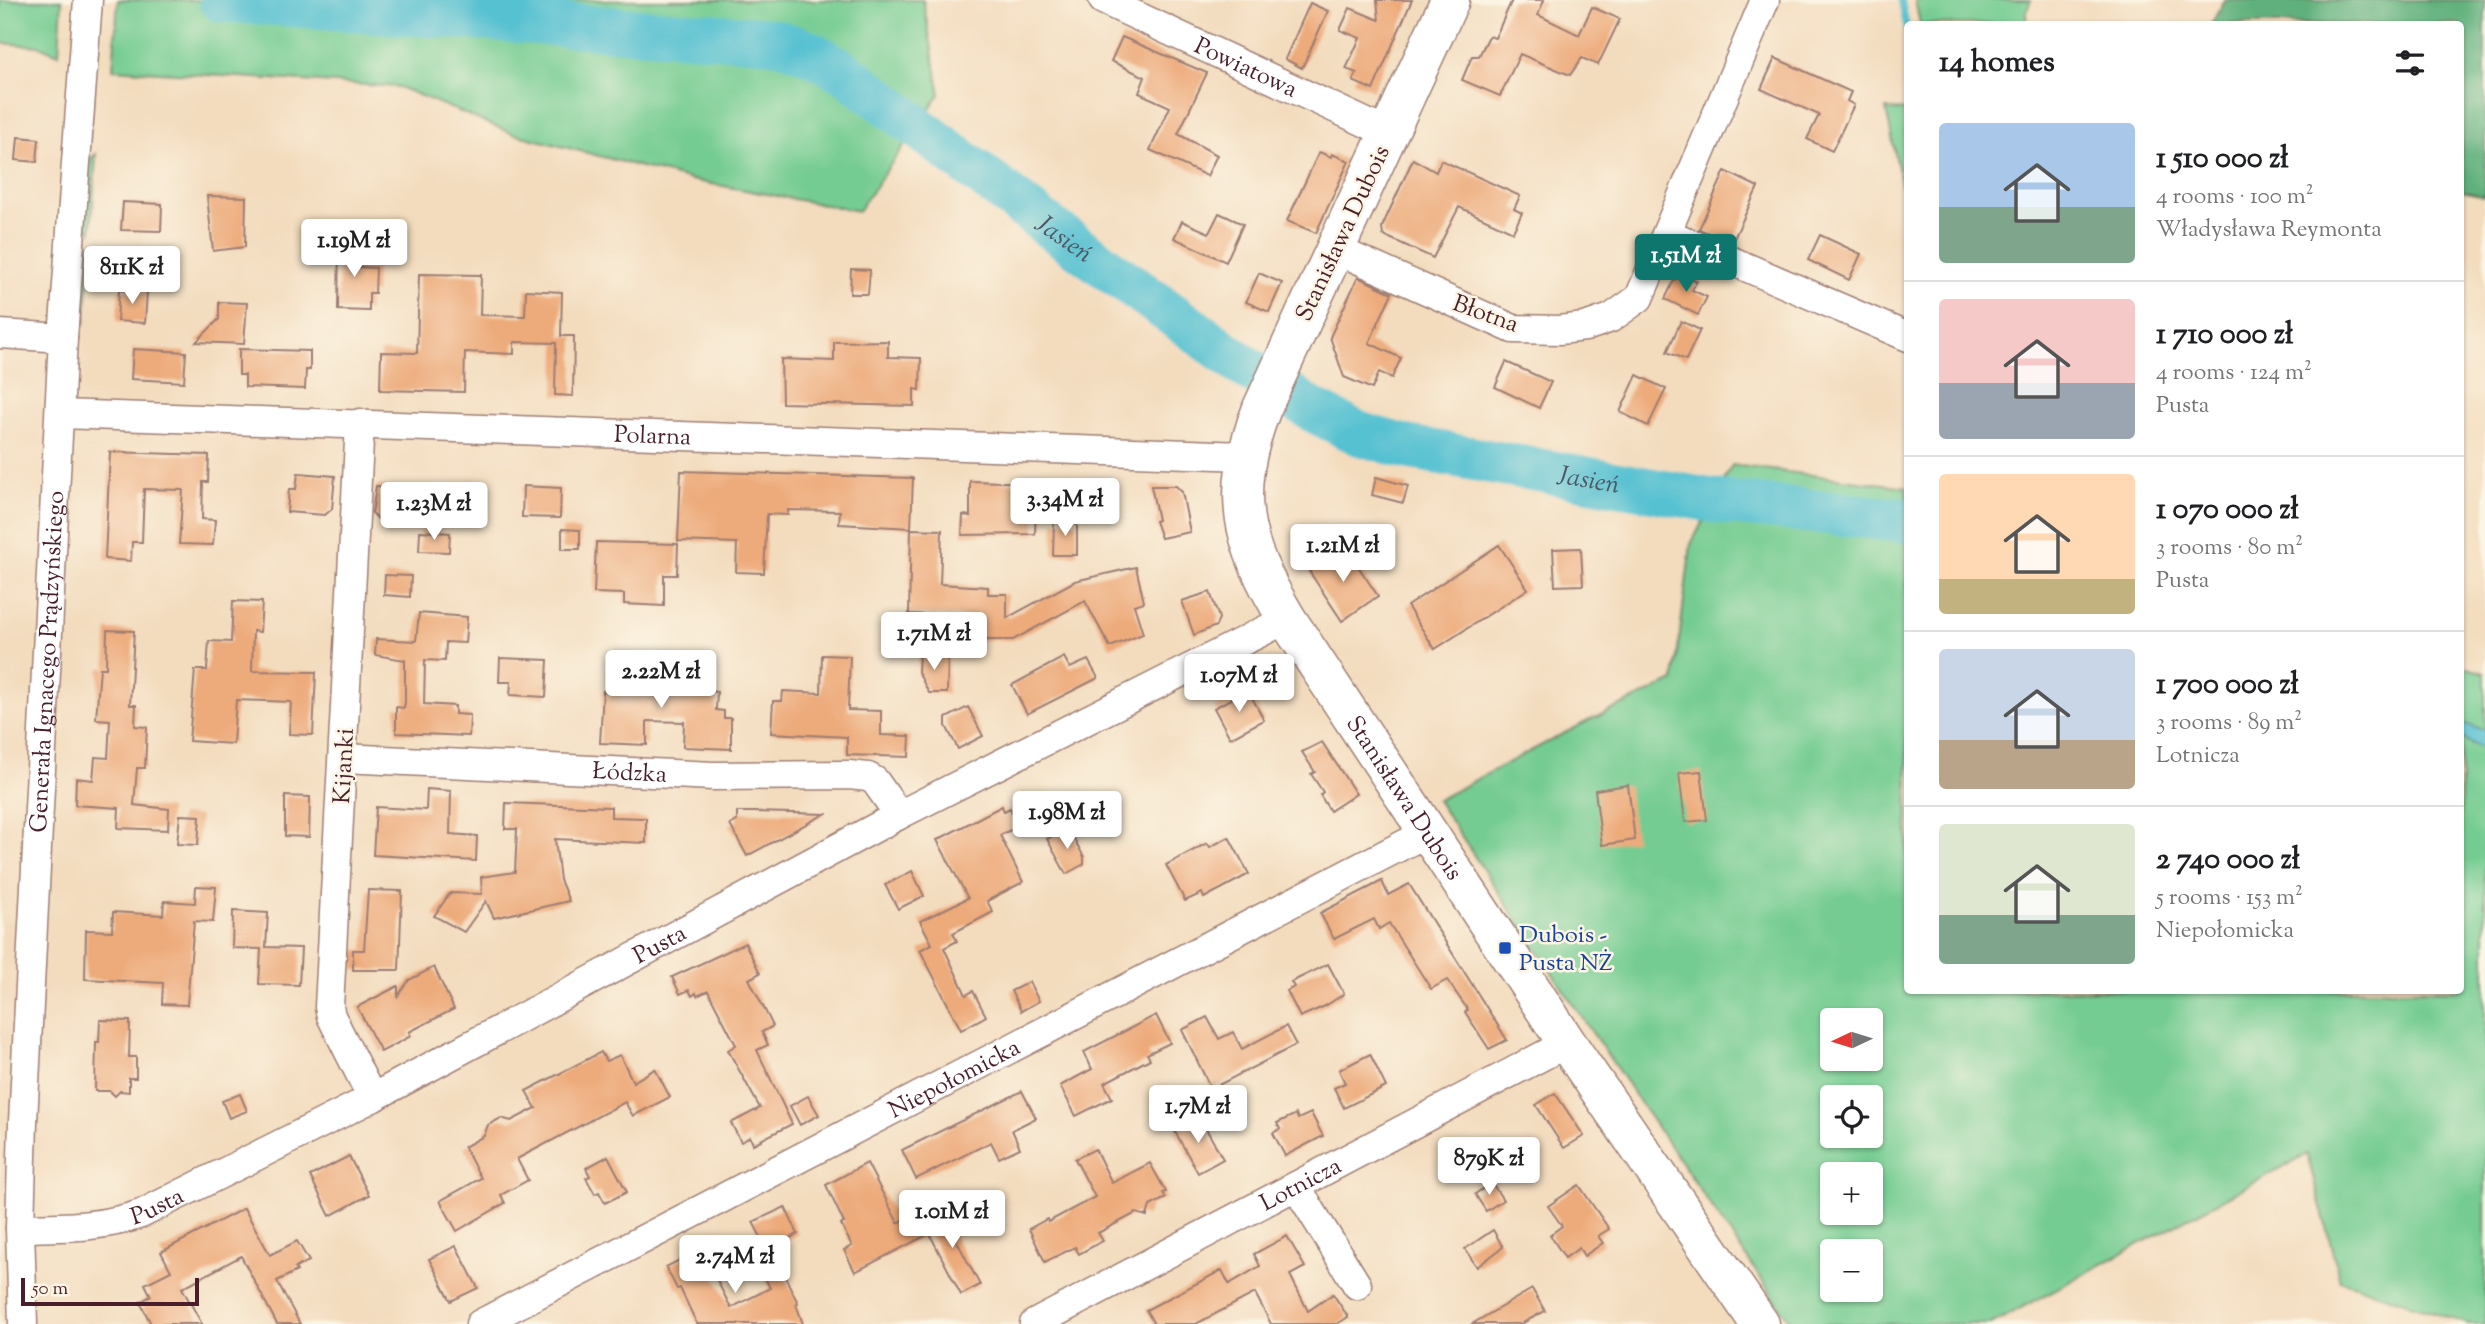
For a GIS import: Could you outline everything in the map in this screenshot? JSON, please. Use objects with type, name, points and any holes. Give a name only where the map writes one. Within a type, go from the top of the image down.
[{"type":"street","name":"Generała Ignacego Prądzyńskiego","points":[[23,1324],[13,1076],[88,0]]},
{"type":"street","name":"Powiatowa","points":[[1102,0],[1388,133]]},
{"type":"street","name":"Stanisława Dubois","points":[[1450,0],[1262,408],[1245,456],[1242,479],[1245,525],[1261,570],[1287,619],[1567,1043],[1760,1324]]},
{"type":"street","points":[[1765,0],[1667,233],[1904,335]]},
{"type":"street","name":"Błotna","points":[[1335,249],[1513,329],[1559,330],[1585,327],[1611,318],[1639,298],[1667,233]]},
{"type":"street","points":[[0,334],[63,338]]},
{"type":"street","name":"Polarna","points":[[60,414],[1245,456]]},
{"type":"street","name":"Kijanki","points":[[360,423],[329,1007],[372,1098]]},
{"type":"street","name":"Pusta","points":[[20,1228],[96,1226],[141,1214],[372,1098],[899,815],[1287,619]]},
{"type":"street","name":"Łódzka","points":[[343,758],[713,776],[849,775],[868,777],[875,781],[899,815]]},
{"type":"street","name":"Niepołomicka","points":[[480,1324],[1428,832]]},
{"type":"street","name":"Lotnicza","points":[[1034,1324],[1567,1043]]},
{"type":"street","points":[[1296,1186],[1357,1285]]},
{"type":"green space","points":[[0,0],[62,0],[59,54],[39,46],[0,43]]},
{"type":"green space","points":[[118,0],[923,0],[940,94],[858,211],[696,181],[514,134],[399,87],[113,69]]},
{"type":"green space","points":[[1915,0],[2031,0],[2026,12],[2027,21],[1919,21]]},
{"type":"green space","points":[[2225,0],[2485,0],[2485,196],[2464,192],[2464,21],[2213,21]]},
{"type":"green space","points":[[1886,109],[1904,111],[1904,197]]},
{"type":"green space","points":[[96,154],[91,232],[85,226],[90,159]]},
{"type":"green space","points":[[91,244],[85,323],[78,318],[83,249]]},
{"type":"green space","points":[[1732,465],[1904,487],[1904,994],[2464,994],[2464,667],[2485,673],[2485,1324],[2468,1324],[2340,1280],[2307,1154],[1991,1324],[1792,1324],[1437,800],[1586,722],[1674,681],[1691,544]]},
{"type":"water","points":[[2464,723],[2485,730],[2485,750],[2464,740]]},
{"type":"building","points":[[1377,0],[1412,0],[1373,90],[1353,81],[1357,73],[1346,69],[1360,38],[1340,30],[1350,8],[1379,20]]},
{"type":"building","points":[[1512,0],[1544,0],[1538,15],[1579,35],[1592,7],[1620,19],[1598,65],[1582,58],[1570,75],[1520,54],[1500,96],[1462,80],[1472,56],[1479,56],[1489,36],[1495,38]]},
{"type":"building","points":[[1310,3],[1328,11],[1302,68],[1285,59]]},
{"type":"building","points":[[1122,37],[1207,73],[1178,134],[1217,155],[1207,176],[1150,150],[1170,107],[1139,93],[1145,77],[1111,61]]},
{"type":"building","points":[[1775,58],[1851,92],[1847,101],[1854,105],[1832,151],[1807,139],[1819,115],[1761,89]]},
{"type":"building","points":[[18,137],[39,139],[37,162],[16,160]]},
{"type":"building","points":[[1319,152],[1349,161],[1316,233],[1287,221]]},
{"type":"building","points":[[1413,159],[1436,172],[1441,160],[1520,196],[1514,209],[1522,213],[1513,232],[1459,207],[1433,258],[1383,235],[1382,227]]},
{"type":"building","points":[[1725,171],[1758,187],[1732,243],[1699,229]]},
{"type":"building","points":[[207,196],[246,197],[245,247],[213,251]]},
{"type":"building","points":[[123,202],[162,204],[161,231],[121,230]]},
{"type":"building","points":[[1219,213],[1243,224],[1226,262],[1174,238],[1182,221],[1209,233]]},
{"type":"building","points":[[1820,235],[1861,254],[1849,280],[1808,260]]},
{"type":"building","points":[[339,239],[358,239],[357,267],[376,268],[375,293],[369,293],[369,311],[338,310]]},
{"type":"building","points":[[851,269],[870,270],[868,294],[850,294]]},
{"type":"building","points":[[1678,272],[1697,281],[1692,290],[1707,297],[1698,315],[1665,299]]},
{"type":"building","points":[[1259,273],[1282,283],[1269,312],[1246,302]]},
{"type":"building","points":[[419,274],[481,275],[480,315],[525,316],[526,290],[562,292],[561,336],[574,336],[573,396],[555,395],[556,343],[514,342],[514,354],[465,352],[464,392],[380,390],[381,352],[417,353]]},
{"type":"building","points":[[1358,277],[1392,293],[1369,343],[1401,358],[1392,378],[1379,372],[1372,389],[1344,377],[1330,337]]},
{"type":"building","points":[[119,290],[147,292],[145,323],[117,321]]},
{"type":"building","points":[[219,302],[247,303],[244,344],[196,342],[219,319]]},
{"type":"building","points":[[1681,321],[1700,330],[1686,360],[1667,352]]},
{"type":"building","points":[[888,341],[888,357],[921,358],[920,390],[914,389],[914,406],[782,403],[781,359],[834,361],[834,342]]},
{"type":"building","points":[[133,349],[186,352],[184,382],[131,379]]},
{"type":"building","points":[[239,349],[310,351],[310,370],[306,370],[305,389],[245,387],[245,375],[239,375]]},
{"type":"building","points":[[1506,362],[1551,382],[1539,408],[1495,387]]},
{"type":"building","points":[[1637,375],[1666,389],[1648,426],[1620,412]]},
{"type":"building","points":[[110,452],[209,455],[208,482],[203,482],[202,519],[215,520],[213,545],[179,544],[183,490],[144,489],[142,542],[132,542],[131,561],[105,559]]},
{"type":"building","points":[[681,471],[913,478],[911,528],[839,524],[840,511],[788,510],[788,515],[767,514],[764,573],[736,572],[737,543],[678,541]]},
{"type":"building","points":[[298,473],[335,476],[332,509],[325,515],[287,512],[289,489],[296,489]]},
{"type":"building","points":[[1376,477],[1408,486],[1403,503],[1372,495]]},
{"type":"building","points":[[970,481],[1037,483],[1035,534],[962,535],[963,515],[970,516]]},
{"type":"building","points":[[376,486],[418,489],[416,521],[378,519],[372,513]]},
{"type":"building","points":[[523,486],[561,488],[560,518],[522,517]]},
{"type":"building","points":[[1151,486],[1176,486],[1182,492],[1190,532],[1161,538],[1155,521],[1158,520]]},
{"type":"building","points":[[1054,521],[1077,522],[1077,555],[1053,555]]},
{"type":"building","points":[[562,529],[580,530],[580,549],[562,549]]},
{"type":"building","points":[[911,529],[942,530],[940,584],[988,587],[988,594],[1007,594],[1007,618],[1075,581],[1136,567],[1144,602],[1134,605],[1143,634],[1110,647],[1085,601],[1013,640],[968,640],[972,638],[971,617],[909,614]]},
{"type":"building","points":[[420,531],[450,533],[449,552],[419,551]]},
{"type":"building","points":[[596,542],[678,544],[677,575],[664,575],[664,606],[624,604],[624,594],[594,593]]},
{"type":"building","points":[[1499,545],[1528,589],[1435,649],[1407,606]]},
{"type":"building","points":[[1345,547],[1378,596],[1342,621],[1309,571]]},
{"type":"building","points":[[1581,548],[1583,585],[1555,586],[1553,549]]},
{"type":"building","points":[[385,575],[411,576],[410,597],[384,595]]},
{"type":"building","points":[[1210,592],[1219,618],[1216,626],[1194,635],[1182,601]]},
{"type":"building","points":[[233,601],[262,602],[260,632],[253,631],[252,671],[316,672],[313,735],[289,734],[291,702],[236,700],[233,744],[189,741],[195,670],[207,670],[209,641],[231,642]]},
{"type":"building","points":[[419,613],[467,617],[465,643],[446,642],[445,661],[425,660],[424,704],[455,706],[455,714],[470,715],[469,736],[396,733],[396,707],[404,708],[405,702],[405,660],[375,655],[376,639],[416,641]]},
{"type":"building","points":[[107,630],[134,631],[130,705],[136,705],[135,726],[147,727],[145,768],[137,768],[134,805],[169,809],[168,830],[118,828],[119,808],[75,805],[76,778],[93,780],[95,757],[108,758],[110,720],[96,719],[100,668],[106,668]]},
{"type":"building","points":[[919,654],[948,654],[947,693],[929,693],[918,672]]},
{"type":"building","points":[[822,655],[850,656],[848,710],[881,711],[881,735],[910,736],[909,757],[847,755],[847,737],[771,733],[773,701],[782,701],[783,691],[821,693]]},
{"type":"building","points":[[1064,657],[1070,668],[1088,660],[1098,678],[1027,714],[1012,685]]},
{"type":"building","points":[[500,658],[548,660],[546,697],[510,695],[511,682],[499,682]]},
{"type":"building","points":[[609,669],[661,671],[661,682],[704,684],[704,691],[717,692],[716,710],[724,711],[724,718],[731,718],[731,749],[683,747],[684,722],[647,721],[647,745],[600,743],[603,691],[609,692]]},
{"type":"building","points":[[1248,690],[1264,720],[1230,738],[1214,708]]},
{"type":"building","points":[[968,707],[983,736],[958,749],[946,726],[946,718]]},
{"type":"building","points":[[1322,742],[1356,794],[1330,811],[1320,795],[1323,792],[1311,774],[1315,772],[1302,752]]},
{"type":"building","points":[[1701,771],[1707,820],[1685,822],[1679,773]]},
{"type":"building","points":[[1628,785],[1635,840],[1602,845],[1595,790]]},
{"type":"building","points":[[427,789],[451,791],[450,834],[477,836],[476,861],[373,855],[376,807],[426,810]]},
{"type":"building","points":[[285,796],[310,797],[309,837],[285,836]]},
{"type":"building","points":[[506,803],[611,807],[611,817],[646,818],[646,843],[555,839],[560,880],[569,901],[494,918],[486,901],[464,932],[434,916],[450,893],[482,894],[481,877],[515,872],[517,829],[505,829]]},
{"type":"building","points":[[1002,806],[1004,811],[1010,808],[1019,826],[1000,835],[1023,882],[987,901],[993,912],[953,933],[957,941],[944,948],[966,995],[973,991],[986,1016],[961,1030],[920,950],[932,944],[920,921],[968,898],[937,840]]},
{"type":"building","points":[[737,812],[825,814],[747,856],[730,825],[737,821]]},
{"type":"building","points":[[180,815],[200,816],[198,845],[177,844]]},
{"type":"building","points":[[1068,828],[1084,857],[1084,864],[1066,874],[1047,839]]},
{"type":"building","points":[[1229,837],[1249,874],[1204,898],[1202,893],[1185,901],[1166,865],[1207,843],[1210,847]]},
{"type":"building","points":[[912,871],[924,896],[898,909],[885,885]]},
{"type":"building","points":[[1382,881],[1388,895],[1409,884],[1507,1040],[1489,1049],[1465,1012],[1468,1010],[1447,980],[1431,989],[1389,923],[1379,929],[1374,919],[1334,939],[1320,913]]},
{"type":"building","points":[[196,886],[216,887],[213,922],[194,921],[187,1005],[162,1004],[163,983],[85,979],[86,930],[112,931],[113,912],[163,915],[164,901],[195,903]]},
{"type":"building","points":[[368,890],[402,891],[399,970],[353,970],[353,950],[364,950]]},
{"type":"building","points":[[233,911],[268,913],[266,947],[301,948],[299,985],[259,984],[261,949],[232,948]]},
{"type":"building","points":[[745,943],[760,973],[749,979],[773,1026],[762,1032],[768,1045],[757,1050],[792,1124],[753,1144],[750,1137],[741,1142],[731,1123],[760,1108],[728,1050],[736,1045],[708,991],[697,996],[696,993],[692,996],[689,990],[680,994],[672,977]]},
{"type":"building","points":[[1328,964],[1344,994],[1300,1017],[1287,991],[1294,987],[1291,982]]},
{"type":"building","points":[[434,967],[454,1009],[409,1032],[411,1036],[381,1052],[357,1007],[398,986],[398,996],[409,980]]},
{"type":"building","points":[[1029,982],[1039,1001],[1021,1011],[1011,991]]},
{"type":"building","points":[[1156,1015],[1170,1043],[1147,1054],[1150,1059],[1104,1083],[1112,1098],[1076,1116],[1060,1086],[1092,1069],[1084,1052]]},
{"type":"building","points":[[1207,1017],[1219,1039],[1233,1032],[1242,1049],[1286,1026],[1296,1045],[1211,1089],[1182,1030]]},
{"type":"building","points":[[100,1020],[130,1021],[129,1057],[136,1057],[136,1078],[129,1078],[129,1092],[120,1091],[115,1096],[110,1091],[95,1091],[96,1042],[99,1042]]},
{"type":"building","points":[[601,1052],[606,1061],[620,1055],[633,1082],[655,1069],[670,1097],[633,1116],[625,1102],[517,1159],[528,1180],[501,1195],[505,1203],[457,1231],[440,1201],[481,1178],[464,1147],[484,1136],[488,1125],[501,1118],[511,1121],[536,1108],[526,1091]]},
{"type":"building","points":[[1370,1054],[1386,1087],[1344,1108],[1334,1088],[1345,1083],[1339,1070]]},
{"type":"building","points":[[1022,1091],[1036,1118],[1012,1130],[1020,1148],[999,1158],[991,1142],[916,1179],[902,1150]]},
{"type":"building","points":[[1555,1093],[1584,1136],[1564,1148],[1536,1105]]},
{"type":"building","points":[[240,1094],[247,1111],[229,1118],[222,1101]]},
{"type":"building","points":[[808,1096],[819,1115],[800,1125],[790,1106]]},
{"type":"building","points":[[1311,1113],[1323,1136],[1285,1156],[1273,1133],[1280,1129],[1277,1123],[1296,1114],[1298,1119]]},
{"type":"building","points":[[1199,1116],[1223,1159],[1198,1173],[1174,1130]]},
{"type":"building","points":[[1095,1149],[1112,1183],[1150,1163],[1166,1192],[1163,1193],[1166,1198],[1150,1206],[1147,1216],[1136,1213],[1098,1233],[1103,1241],[1079,1254],[1075,1247],[1045,1262],[1029,1229],[1095,1197],[1075,1159]]},
{"type":"building","points":[[349,1156],[369,1195],[330,1216],[310,1176]]},
{"type":"building","points":[[608,1156],[627,1192],[605,1203],[599,1192],[595,1194],[586,1178],[590,1176],[586,1168]]},
{"type":"building","points":[[867,1163],[898,1223],[918,1213],[929,1234],[855,1272],[844,1250],[852,1246],[826,1185]]},
{"type":"building","points":[[1492,1183],[1503,1200],[1486,1211],[1475,1194]]},
{"type":"building","points":[[1579,1185],[1609,1229],[1598,1236],[1603,1243],[1584,1256],[1579,1248],[1565,1258],[1550,1235],[1562,1226],[1548,1206]]},
{"type":"building","points":[[785,1207],[798,1234],[767,1249],[753,1222]]},
{"type":"building","points":[[953,1207],[961,1226],[954,1232],[954,1236],[980,1285],[961,1295],[924,1223]]},
{"type":"building","points":[[244,1208],[270,1255],[297,1241],[309,1261],[295,1268],[297,1271],[277,1281],[300,1324],[277,1324],[241,1256],[182,1288],[202,1324],[151,1324],[140,1302],[151,1296],[145,1284],[171,1271],[161,1252]]},
{"type":"building","points":[[1493,1230],[1503,1247],[1477,1267],[1465,1249]]},
{"type":"building","points":[[1287,1236],[1305,1267],[1290,1275],[1308,1311],[1333,1294],[1348,1317],[1337,1324],[1271,1324],[1255,1293],[1196,1324],[1154,1324],[1146,1310],[1222,1270],[1229,1284],[1260,1266],[1254,1254]]},
{"type":"building","points":[[456,1246],[478,1288],[451,1301],[429,1259]]},
{"type":"building","points":[[701,1249],[731,1308],[770,1288],[756,1260],[773,1252],[798,1303],[796,1304],[803,1324],[697,1324],[680,1288],[677,1289],[666,1267]]},
{"type":"building","points":[[1532,1289],[1545,1311],[1521,1324],[1472,1324]]},
{"type":"waterway","name":"Jasień","points":[[221,0],[762,39],[786,44],[818,57],[849,75],[1047,225],[1246,367],[1314,411],[1360,434],[1406,447],[1721,502],[1904,521]]},
{"type":"waterway","points":[[1901,0],[1905,21]]},
{"type":"place","name":"Dubois - Pusta NŻ","points":[[1505,948]]}]
